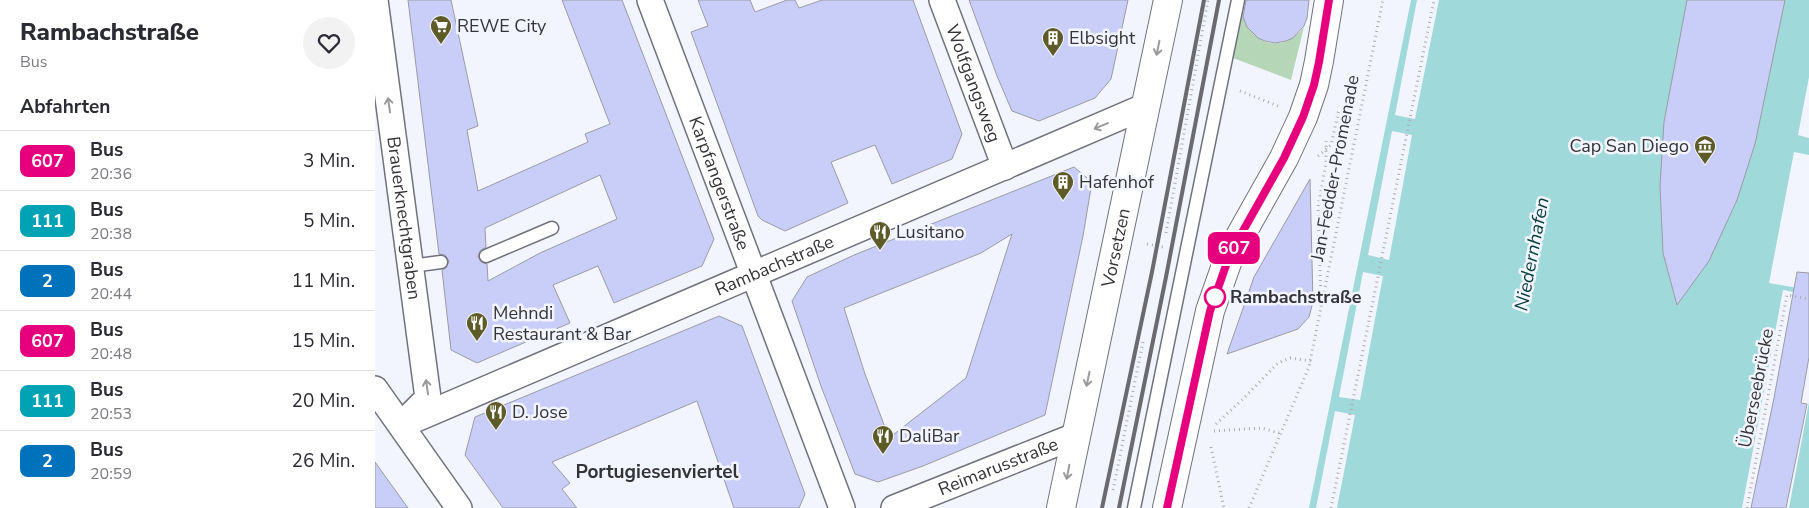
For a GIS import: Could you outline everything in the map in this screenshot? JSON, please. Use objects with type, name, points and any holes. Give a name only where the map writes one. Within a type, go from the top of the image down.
[{"type":"main road","name":"Vorsetzen","points":[[1061,508],[1168,0]]},
{"type":"main road","points":[[1167,508],[1210,311],[1230,254],[1284,158],[1303,117],[1314,85],[1329,0]]},
{"type":"street","name":"Brauerknechtgraben","points":[[375,0],[428,398],[402,425]]},
{"type":"street","name":"Karpfangerstraße","points":[[650,0],[842,508]]},
{"type":"street","name":"Wolfgangsweg","points":[[942,0],[1005,167]]},
{"type":"street","name":"Rambachstraße","points":[[402,425],[1146,106]]},
{"type":"street","points":[[375,388],[459,508]]},
{"type":"street","name":"Reimarusstraße","points":[[894,508],[1075,436]]},
{"type":"lane","points":[[1133,508],[1238,0]]},
{"type":"lane","points":[[486,256],[551,228]]},
{"type":"lane","points":[[411,266],[441,262]]},
{"type":"path","points":[[1163,247],[1208,0]]},
{"type":"path","name":"Jan-Fedder-Promenade","points":[[1249,508],[1282,434],[1311,361],[1383,0]]},
{"type":"path","points":[[1331,508],[1434,0]]},
{"type":"path","points":[[1220,82],[1303,117]]},
{"type":"path","points":[[1316,157],[1331,145],[1339,108]]},
{"type":"path","points":[[1321,307],[1318,207],[1325,163]]},
{"type":"path","name":"Überseebrücke","points":[[1747,508],[1787,295],[1809,299]]},
{"type":"path","points":[[1111,499],[1145,333]]},
{"type":"path","points":[[1282,434],[1262,428],[1208,431],[1278,363],[1290,358],[1311,361]]},
{"type":"path","points":[[1210,441],[1224,508]]},
{"type":"shaded area","points":[[1242,7],[1250,30],[1265,42],[1285,42],[1304,27],[1291,80],[1233,58]]},
{"type":"water","name":"Niedernhafen","points":[[1411,0],[1809,0],[1809,508],[1309,508]]},
{"type":"pier","points":[[1417,0],[1439,0],[1415,119],[1395,115]]},
{"type":"pier","points":[[1809,77],[1809,138],[1798,135]]},
{"type":"pier","points":[[1392,131],[1412,135],[1389,260],[1368,255]]},
{"type":"pier","points":[[1794,152],[1809,155],[1809,290],[1769,283]]},
{"type":"pier","points":[[1363,272],[1383,276],[1360,400],[1339,397]]},
{"type":"pier","points":[[1783,290],[1809,295],[1809,402],[1789,508],[1742,508]]},
{"type":"pier","points":[[1335,411],[1355,415],[1337,508],[1316,508]]},
{"type":"building","points":[[408,0],[451,0],[478,126],[467,130],[478,191],[588,142],[585,134],[610,124],[562,0],[622,0],[714,239],[702,266],[614,303],[598,266],[553,285],[570,323],[477,363],[451,350],[442,270],[446,268],[449,261],[445,255],[439,254]],"holes":[[[600,175],[617,219],[540,253],[488,281],[487,264],[481,262],[478,256],[480,251],[486,247],[485,228]]]},
{"type":"building","points":[[698,0],[750,0],[755,12],[787,0],[795,0],[799,8],[822,0],[913,0],[962,134],[952,159],[892,184],[875,145],[831,162],[848,203],[785,231],[762,220],[758,216],[691,32],[708,26]]},
{"type":"building","name":"Elbsight","points":[[969,0],[1128,0],[1111,79],[1095,98],[1039,121],[1012,111]]},
{"type":"building","points":[[1246,0],[1309,0],[1307,18],[1304,26],[1293,38],[1275,43],[1265,41],[1258,38],[1247,27],[1243,17]]},
{"type":"building","name":"Cap San Diego","points":[[1687,0],[1785,0],[1755,144],[1737,200],[1709,261],[1677,305],[1663,253],[1660,186],[1664,122]]},
{"type":"building","points":[[1074,167],[1092,182],[1083,236],[1045,415],[923,466],[878,482],[855,474],[821,386],[792,301],[807,277],[854,255]],"holes":[[[1012,234],[966,378],[889,438],[865,374],[844,308],[981,253]]]},
{"type":"building","points":[[1310,179],[1313,302],[1309,317],[1298,329],[1227,354],[1254,277]]},
{"type":"building","points":[[1797,272],[1809,273],[1809,357],[1801,403],[1807,404],[1786,508],[1751,508],[1774,398]]},
{"type":"building","points":[[719,316],[742,326],[805,494],[799,508],[734,508],[697,401],[552,462],[570,483],[562,489],[577,508],[503,508],[465,455],[475,417]]},
{"type":"building","points":[[375,462],[408,508],[375,508]]},
{"type":"railway","points":[[1102,508],[1152,272],[1204,0]]},
{"type":"railway","points":[[1119,508],[1219,0]]},
{"type":"bus line","name":"607","points":[[1167,508],[1210,311],[1230,254],[1284,158],[1303,117],[1314,85],[1329,0]]},
{"type":"place","name":"REWE City","points":[[441,45]]},
{"type":"place","name":"Elbsight","points":[[1053,57]]},
{"type":"place","name":"Cap San Diego","points":[[1705,165]]},
{"type":"place","name":"Hafenhof","points":[[1063,201]]},
{"type":"place","name":"Lusitano","points":[[880,251]]},
{"type":"place","name":"Rambachstraße","points":[[1215,297]]},
{"type":"place","name":"Mehndi Restaurant & Bar","points":[[477,342]]},
{"type":"place","name":"D. Jose","points":[[496,431]]},
{"type":"place","name":"DaliBar","points":[[883,455]]},
{"type":"district","name":"Portugiesenviertel","points":[[657,472]]}]
